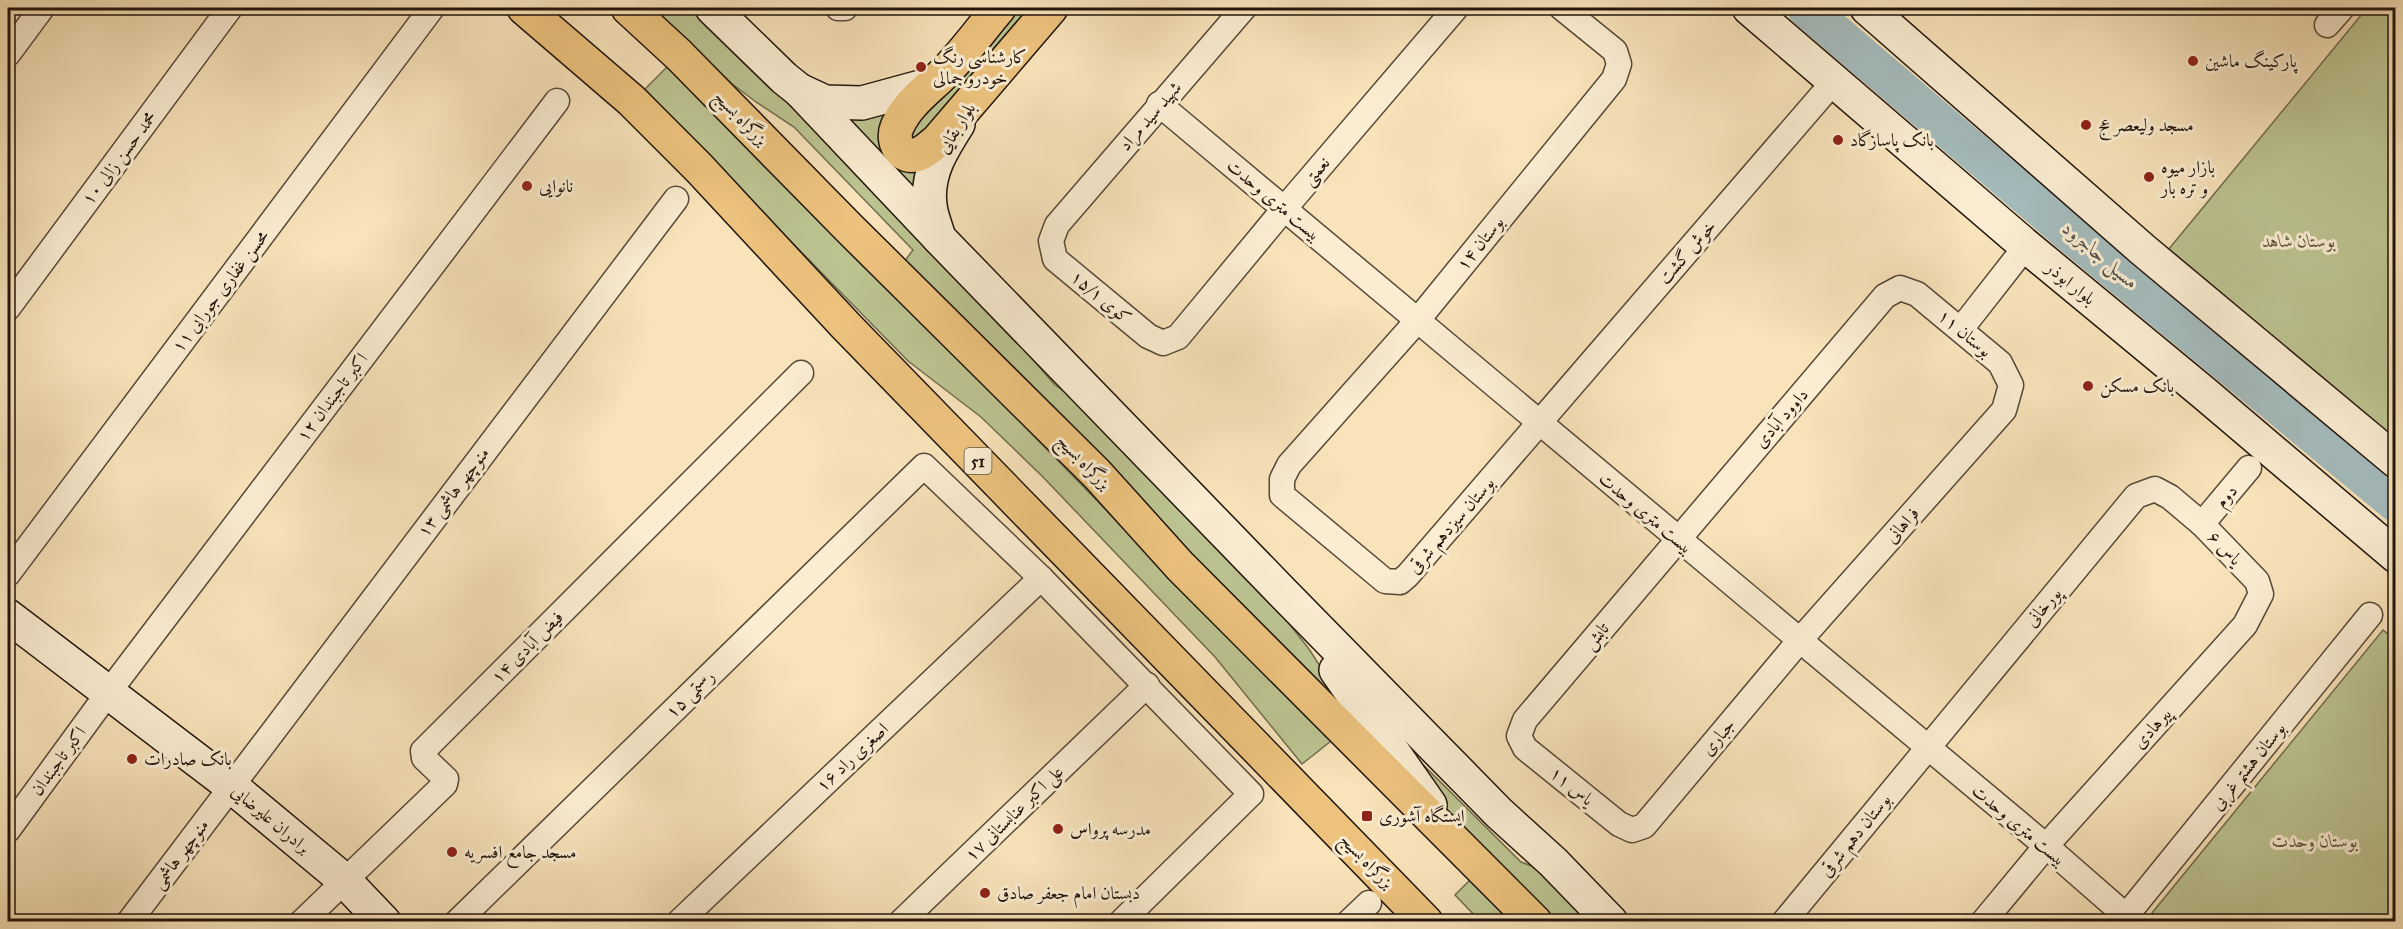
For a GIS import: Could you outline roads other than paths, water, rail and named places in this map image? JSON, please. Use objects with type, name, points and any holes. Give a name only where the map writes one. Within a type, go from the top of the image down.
[{"type":"main road","name":"بزرگراه بسیج","points":[[524,8],[631,100],[699,168],[846,326],[1426,921]]},
{"type":"main road","name":"بزرگراه بسیج","points":[[628,8],[679,55],[848,227],[1097,474],[1180,566],[1535,921]]},
{"type":"main road","points":[[712,8],[791,84],[1490,804],[1553,862],[1611,921]]},
{"type":"main road","points":[[971,103],[928,148],[918,155],[909,155],[900,151],[894,141],[896,128],[910,106],[928,85],[942,75],[999,8]]},
{"type":"main road","name":"بلوار بقایی","points":[[939,238],[930,204],[931,176],[938,156],[971,103],[1051,8]]},
{"type":"main road","name":"بلوار ابوذر","points":[[1749,8],[2026,246],[2205,393],[2396,556]]},
{"type":"main road","points":[[1883,13],[2142,249],[2396,461]]},
{"type":"main road","points":[[791,84],[825,102],[842,104],[862,103],[928,85]]},
{"type":"main road","points":[[1284,594],[1460,848]]},
{"type":"main road","name":"برادران علیرضایی","points":[[8,616],[231,786],[344,880],[384,921]]},
{"type":"street","points":[[8,54],[42,8]]},
{"type":"street","name":"محمد حسن زالی ۱۰","points":[[8,308],[230,8]]},
{"type":"street","name":"محسن غفاری جورابی ۱۱","points":[[8,574],[432,8]]},
{"type":"street","points":[[838,8],[845,8]]},
{"type":"street","name":"شهید سید مراد","points":[[1057,225],[1244,8]]},
{"type":"street","name":"نعمتی","points":[[1178,337],[1284,208],[1456,8]]},
{"type":"street","name":"بوستان ۱۴","points":[[1282,479],[1289,465],[1417,321],[1614,79],[1618,64],[1616,51],[1563,8]]},
{"type":"street","name":"خوش گشت","points":[[1539,423],[1835,80]]},
{"type":"street","name":"اکبر تاجبندان ۱۲","points":[[108,693],[557,100]]},
{"type":"street","name":"بیست متری وحدت","points":[[1159,104],[1926,748],[2046,846],[2130,919]]},
{"type":"street","name":"منوچهر هاشمی ۱۳","points":[[231,786],[676,199]]},
{"type":"street","name":"کوی ۱۵/۱","points":[[1057,225],[1051,241],[1055,259],[1148,336],[1163,344],[1178,337]]},
{"type":"street","points":[[1961,329],[2026,246]]},
{"type":"street","name":"بوستان ۱۱","points":[[1885,296],[1900,288],[1917,294],[2000,363],[2012,385],[2004,410]]},
{"type":"street","name":"داوود آبادی","points":[[1677,539],[1885,296]]},
{"type":"street","name":"فیض آبادی ۱۴","points":[[302,921],[445,784],[446,779],[424,758],[423,752],[801,373]]},
{"type":"street","name":"فراهانی","points":[[1800,640],[2004,410]]},
{"type":"street","name":"بوستان سیزدهم شرقی","points":[[1282,479],[1282,495],[1385,581],[1400,582],[1539,423]]},
{"type":"street","name":"رستمی ۱۵","points":[[457,921],[924,466],[1033,586]]},
{"type":"street","name":"دوم","points":[[2202,524],[2250,468]]},
{"type":"street","name":"پورخانی","points":[[1926,748],[2136,496],[2155,489],[2170,497]]},
{"type":"street","name":"یاس ۶","points":[[2170,497],[2202,524],[2257,581],[2261,594],[2255,608]]},
{"type":"street","name":"تابش","points":[[1519,736],[1525,720],[1677,539]]},
{"type":"street","points":[[1033,586],[1148,685],[1251,794],[1121,921]]},
{"type":"street","name":"اصغری راد ۱۶","points":[[679,921],[1033,586]]},
{"type":"street","name":"پیرهادی","points":[[1983,921],[2046,846],[2245,625],[2255,608]]},
{"type":"street","name":"بوستان هشتم غربی","points":[[2130,919],[2370,615]]},
{"type":"street","name":"جباری","points":[[1632,830],[1644,826],[1800,640]]},
{"type":"street","name":"علی اکبر عنابستانی ۱۷","points":[[901,921],[1148,685]]},
{"type":"street","name":"اکبر تاجبندان","points":[[8,830],[108,693]]},
{"type":"street","name":"یاس ۱۱","points":[[1519,736],[1525,748],[1619,824],[1632,830]]},
{"type":"street","name":"بوستان دهم شرقی","points":[[1784,921],[1926,748]]},
{"type":"street","name":"منوچهر هاشمی","points":[[129,921],[231,786]]},
{"type":"street","points":[[1349,921],[1369,903]]},
{"type":"waterway","name":"مسیل جاجرود","points":[[1806,8],[2073,236],[2396,503]]},
{"type":"place","name":"پارکینگ ماشین","points":[[2193,61]]},
{"type":"place","name":"کارشناسی رنگ خودرو جمالی","points":[[921,67]]},
{"type":"place","name":"مسجد ولیعصر عج","points":[[2086,125]]},
{"type":"place","name":"بانک پاسارگاد","points":[[1838,140]]},
{"type":"place","name":"بازار میوه و تره بار","points":[[2149,177]]},
{"type":"place","name":"نانوایی","points":[[527,186]]},
{"type":"place","name":"بانک مسکن","points":[[2088,386]]},
{"type":"place","name":"بانک صادرات","points":[[132,759]]},
{"type":"place","name":"ایستگاه آشوری","points":[[1367,816]]},
{"type":"place","name":"مدرسه پرواس","points":[[1058,829]]},
{"type":"place","name":"مسجد جامع افسریه","points":[[452,852]]},
{"type":"place","name":"دبستان امام جعفر صادق","points":[[985,893]]},
{"type":"park label","name":"بوستان شاهد","points":[[2299,241]]},
{"type":"park label","name":"بوستان وحدت","points":[[2315,841]]}]
